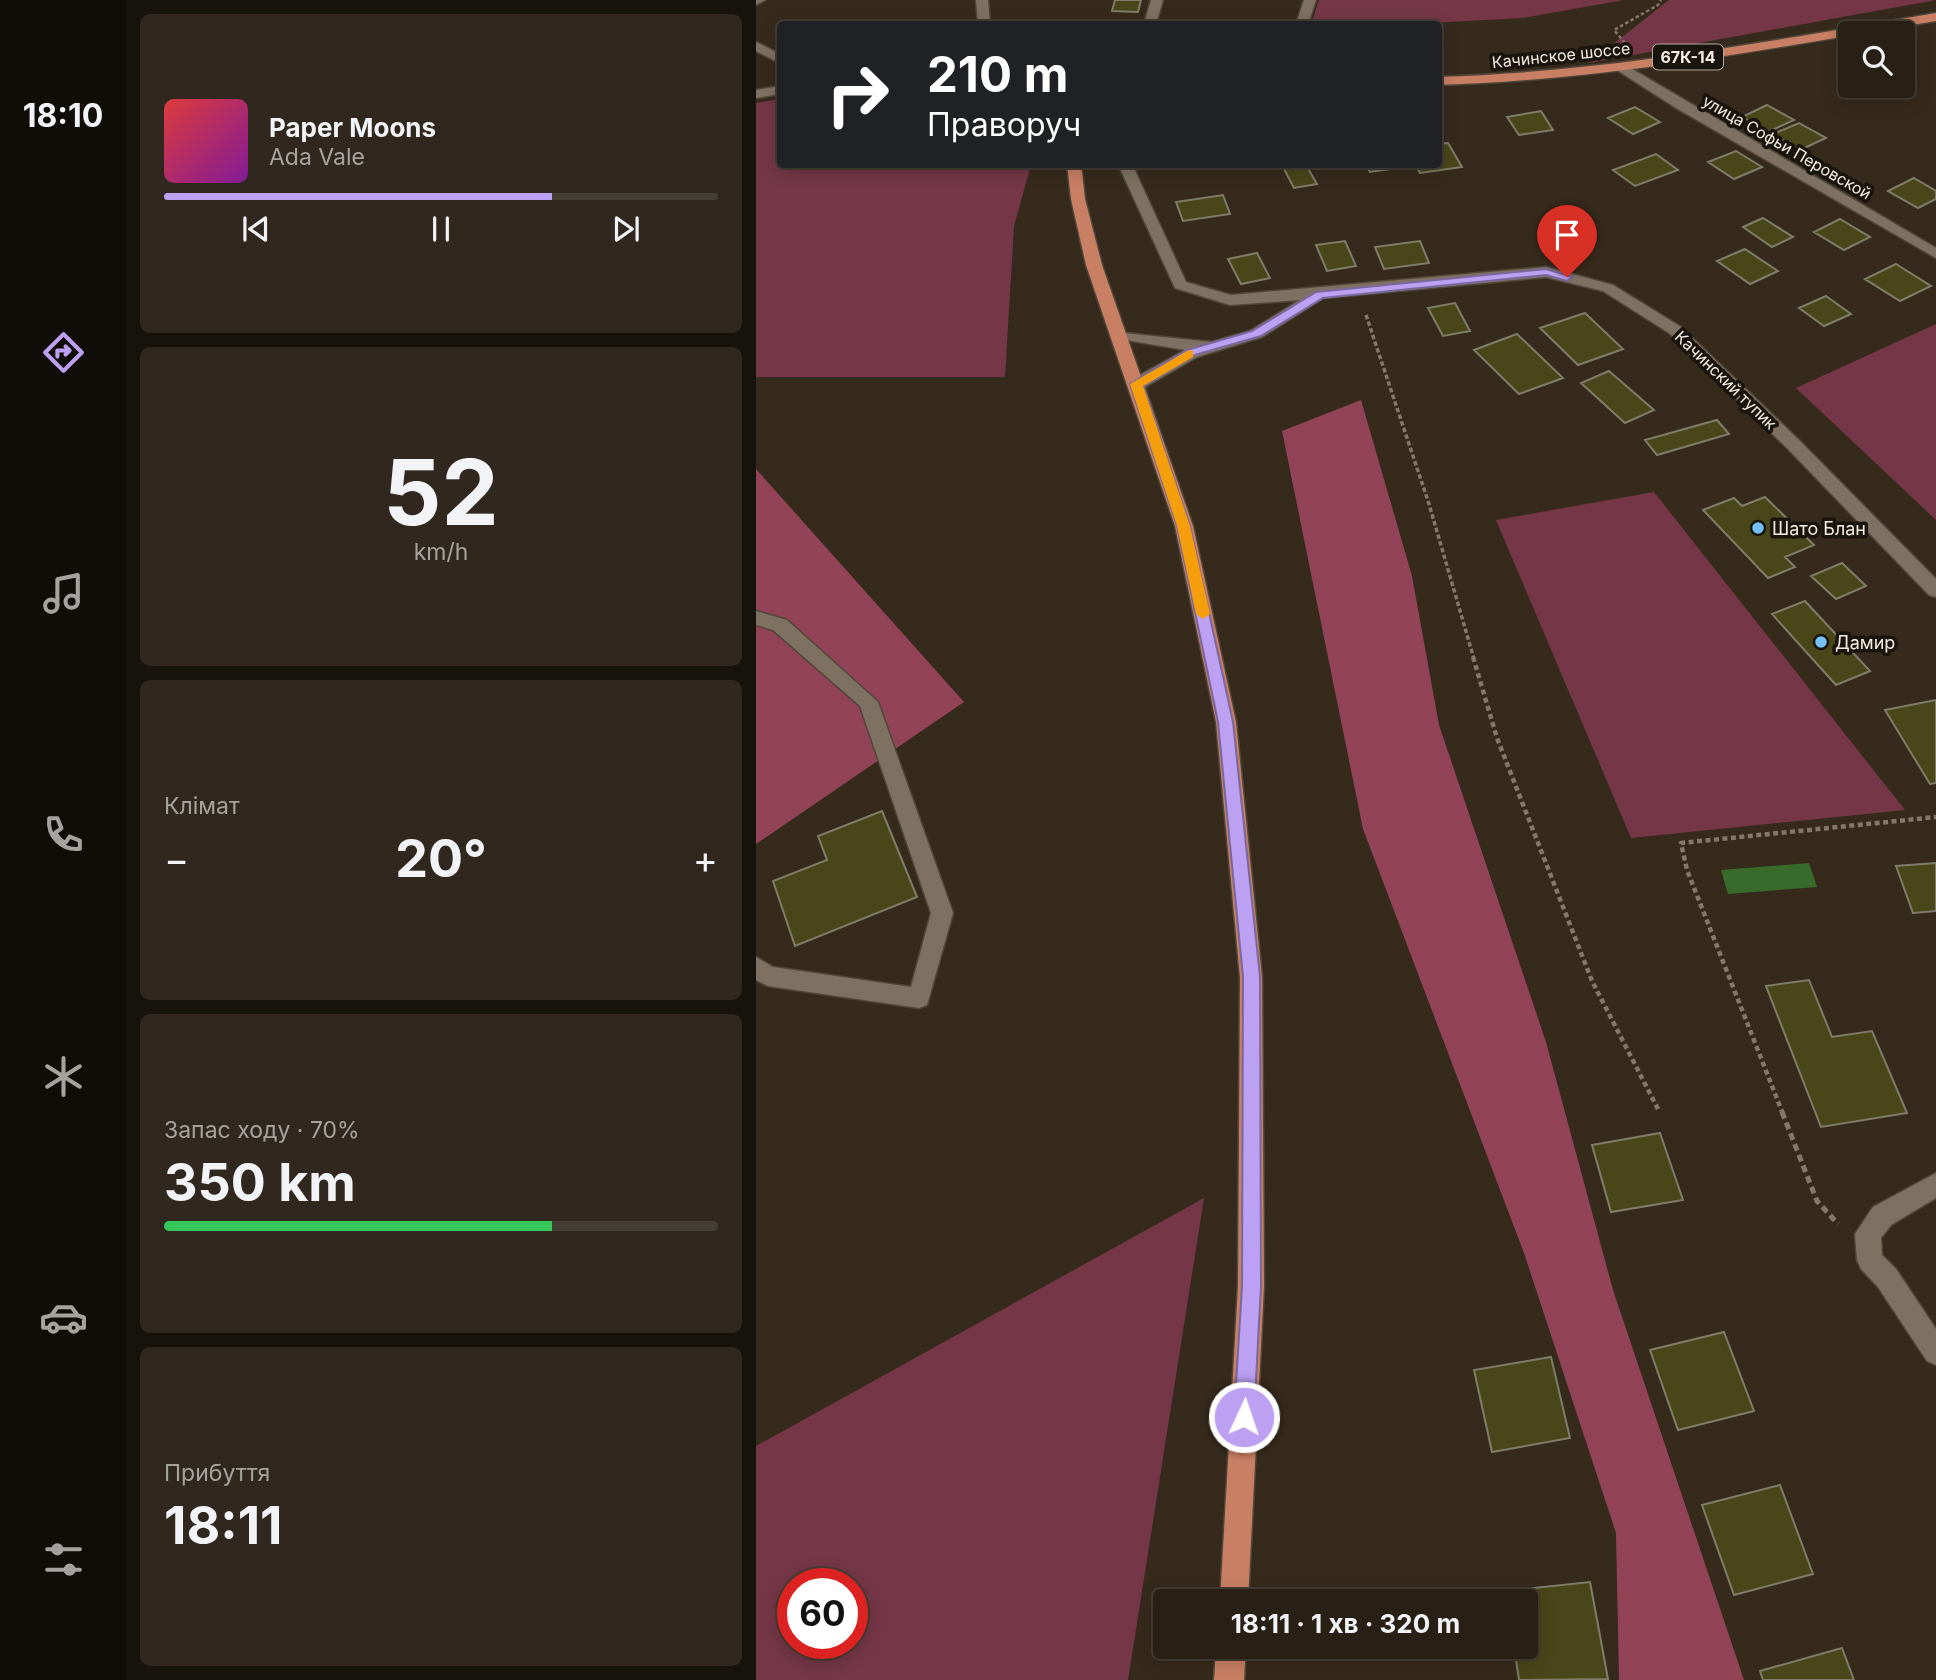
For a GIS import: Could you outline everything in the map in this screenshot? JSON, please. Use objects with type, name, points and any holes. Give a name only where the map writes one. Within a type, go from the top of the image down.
[{"type":"main road","name":"Качинское шоссе","points":[[1442,80],[1497,80],[1590,73],[1936,18]]},
{"type":"main road","points":[[1074,168],[1078,199],[1094,265],[1184,526],[1226,722],[1251,977],[1251,1286],[1235,1589]]},
{"type":"main road","points":[[1229,1680],[1230,1659]]},
{"type":"street","points":[[982,0],[984,21]]},
{"type":"street","points":[[1151,21],[1157,0]]},
{"type":"street","points":[[1303,21],[1310,0]]},
{"type":"street","points":[[756,46],[777,57]]},
{"type":"street","name":"улица Софьи Перовской","points":[[1622,67],[1681,105],[1936,254]]},
{"type":"street","points":[[756,94],[777,90]]},
{"type":"street","name":"Качинский тупик","points":[[1127,168],[1180,285],[1230,300],[1320,295],[1546,272],[1608,288],[1675,330],[1793,444],[1936,590]]},
{"type":"street","points":[[1137,384],[1191,353],[1256,334],[1320,295]]},
{"type":"street","points":[[1120,335],[1187,345],[1222,344]]},
{"type":"street","points":[[756,618],[780,625],[868,702],[942,913],[919,998],[768,976],[756,967]]},
{"type":"street","points":[[1936,1185],[1882,1216],[1868,1234],[1870,1260],[1887,1279],[1936,1352]]},
{"type":"path","points":[[1648,63],[1630,49],[1614,30],[1658,5],[1661,0]]},
{"type":"path","points":[[1359,291],[1429,504],[1497,738],[1592,981],[1659,1111]]},
{"type":"path","points":[[1870,1260],[1817,1201],[1687,870],[1681,843],[1936,817]]},
{"type":"shaded area","points":[[1319,0],[1624,0],[1523,18],[1442,22],[1312,21]]},
{"type":"shaded area","points":[[1669,0],[1936,0],[1589,63]]},
{"type":"shaded area","points":[[777,100],[777,168],[1030,168],[1014,226],[1005,377],[756,377],[756,103]]},
{"type":"shaded area","points":[[1936,324],[1936,520],[1796,388]]},
{"type":"shaded area","points":[[1361,400],[1412,576],[1439,725],[1546,1042],[1613,1290],[1744,1680],[1619,1680],[1616,1533],[1524,1253],[1363,829],[1282,431]]},
{"type":"shaded area","points":[[756,469],[964,702],[756,844]]},
{"type":"shaded area","points":[[1654,492],[1905,810],[1631,838],[1496,520]]},
{"type":"shaded area","points":[[1809,863],[1817,887],[1728,894],[1721,870]]},
{"type":"shaded area","points":[[1204,1198],[1128,1680],[756,1680],[756,1446]]},
{"type":"building","points":[[1115,0],[1141,0],[1138,12],[1112,11]]},
{"type":"building","points":[[1767,105],[1794,120],[1768,132],[1742,117]]},
{"type":"building","points":[[1635,107],[1660,122],[1633,134],[1608,118]]},
{"type":"building","points":[[1541,111],[1553,130],[1519,135],[1507,117]]},
{"type":"building","points":[[1799,123],[1826,138],[1800,150],[1773,134]]},
{"type":"building","points":[[1448,143],[1462,167],[1420,173],[1417,168],[1442,168],[1442,144]]},
{"type":"building","points":[[1736,151],[1762,167],[1734,179],[1708,162]]},
{"type":"building","points":[[1656,154],[1678,170],[1635,186],[1613,170]]},
{"type":"building","points":[[1308,168],[1317,184],[1294,188],[1284,169]]},
{"type":"building","points":[[1368,168],[1398,168],[1370,172]]},
{"type":"building","points":[[1914,178],[1936,191],[1936,199],[1918,208],[1888,191]]},
{"type":"building","points":[[1223,195],[1230,214],[1183,221],[1176,202]]},
{"type":"building","points":[[1763,218],[1793,237],[1772,247],[1743,227]]},
{"type":"building","points":[[1840,219],[1870,237],[1844,250],[1814,232]]},
{"type":"building","points":[[1345,241],[1356,266],[1327,271],[1316,245]]},
{"type":"building","points":[[1420,241],[1429,263],[1384,269],[1375,247]]},
{"type":"building","points":[[1745,249],[1778,271],[1750,284],[1717,261]]},
{"type":"building","points":[[1257,253],[1270,278],[1241,284],[1228,259]]},
{"type":"building","points":[[1896,264],[1931,286],[1900,301],[1865,279]]},
{"type":"building","points":[[1826,296],[1851,314],[1824,326],[1799,308]]},
{"type":"building","points":[[1455,303],[1470,331],[1443,336],[1428,308]]},
{"type":"building","points":[[1585,313],[1623,349],[1578,365],[1540,328]]},
{"type":"building","points":[[1517,334],[1563,378],[1519,394],[1474,350]]},
{"type":"building","points":[[1609,371],[1654,410],[1625,423],[1581,383]]},
{"type":"building","points":[[1717,420],[1729,434],[1657,455],[1645,440]]},
{"type":"building","name":"Шато Блан","points":[[1765,497],[1814,545],[1785,557],[1795,567],[1768,578],[1703,510],[1734,498],[1742,506]]},
{"type":"building","points":[[1842,563],[1866,586],[1836,599],[1811,576]]},
{"type":"building","name":"Дамир","points":[[1805,601],[1870,671],[1836,685],[1772,614]]},
{"type":"building","points":[[1936,700],[1936,783],[1930,784],[1885,710]]},
{"type":"building","points":[[882,811],[917,897],[795,946],[773,881],[827,860],[818,836]]},
{"type":"building","points":[[1936,863],[1936,911],[1913,913],[1896,866]]},
{"type":"building","points":[[1809,980],[1832,1037],[1872,1031],[1907,1113],[1821,1127],[1766,986]]},
{"type":"building","points":[[1660,1133],[1683,1200],[1611,1212],[1592,1145]]},
{"type":"building","points":[[1724,1332],[1754,1411],[1678,1430],[1650,1350]]},
{"type":"building","points":[[1551,1357],[1570,1438],[1492,1452],[1474,1370]]},
{"type":"building","points":[[1780,1485],[1813,1574],[1734,1595],[1702,1505]]},
{"type":"building","points":[[1590,1582],[1608,1679],[1519,1680],[1516,1659],[1538,1659],[1538,1589],[1525,1589]]},
{"type":"building","points":[[1842,1648],[1854,1680],[1763,1680],[1760,1671]]},
{"type":"slow traffic","points":[[1189,354],[1137,384],[1184,526],[1203,614]]},
{"type":"place","name":"Шато Блан","points":[[1758,528]]},
{"type":"place","name":"Дамир","points":[[1821,642]]},
{"type":"route","points":[[1244,1417],[1251,1286],[1251,977],[1226,722],[1184,526],[1137,384],[1191,353],[1256,334],[1320,295],[1546,272],[1567,277]]}]
